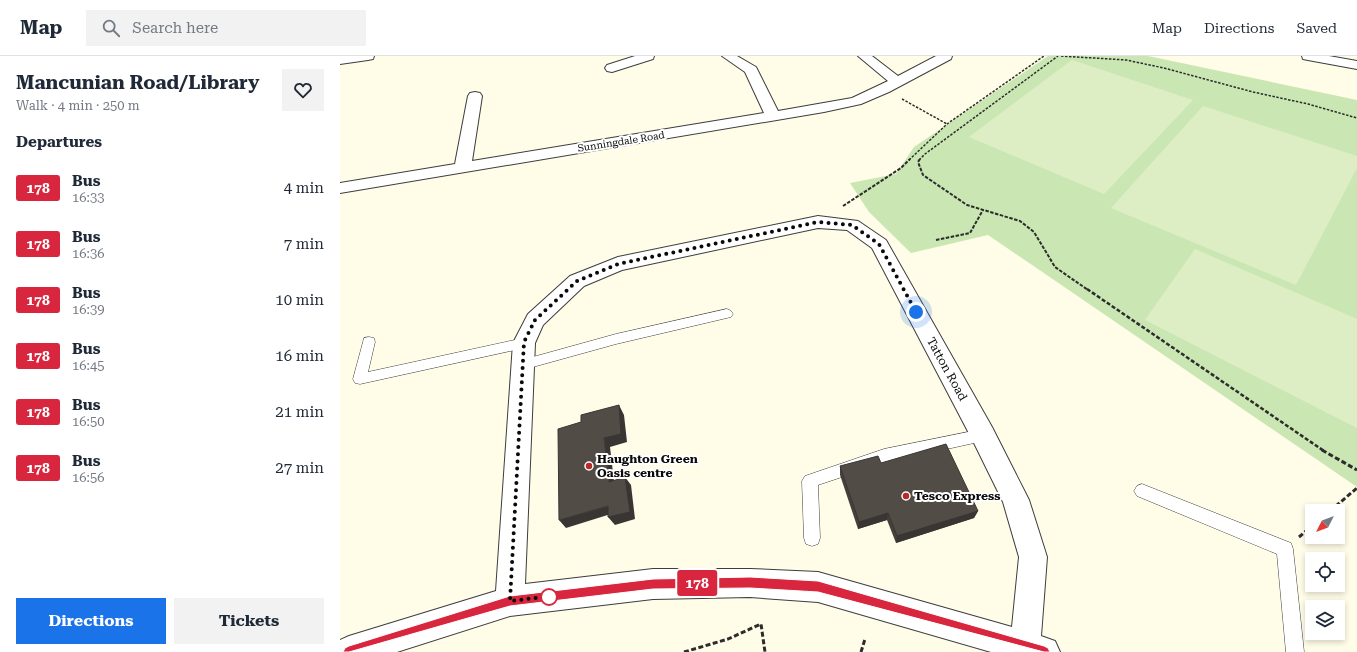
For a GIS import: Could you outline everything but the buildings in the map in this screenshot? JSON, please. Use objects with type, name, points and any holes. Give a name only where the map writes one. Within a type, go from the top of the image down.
[{"type":"street","points":[[340,60],[368,56]]},
{"type":"street","points":[[612,68],[648,56]]},
{"type":"street","points":[[728,56],[751,70],[773,116]]},
{"type":"street","points":[[864,56],[891,86]]},
{"type":"street","name":"Sunningdale Road","points":[[340,188],[824,108],[856,100],[891,86],[946,56]]},
{"type":"street","points":[[1308,56],[1357,65]]},
{"type":"street","points":[[463,167],[475,96]]},
{"type":"street","name":"Tatton Road","points":[[510,601],[524,342],[535,320],[577,281],[618,264],[818,222],[852,225],[879,244],[983,435],[1016,500],[1033,557],[1035,649]]},
{"type":"street","points":[[349,652],[510,601],[653,584],[750,582],[818,587],[1035,649]]},
{"type":"lane","points":[[522,365],[616,339],[727,314]]},
{"type":"lane","points":[[370,342],[360,379],[524,342]]},
{"type":"lane","points":[[812,538],[810,481],[884,456],[983,435]]},
{"type":"lane","points":[[1142,491],[1285,549],[1295,652]]},
{"type":"path","points":[[818,222],[902,168],[947,124],[1044,56]]},
{"type":"path","points":[[1058,56],[925,154],[918,162],[923,174],[940,188],[967,205],[1020,221],[1034,232],[1055,267],[1326,453],[1357,470]]},
{"type":"path","points":[[1061,56],[1126,60],[1164,68],[1253,92],[1308,104],[1357,118]]},
{"type":"path","points":[[891,86],[947,124]]},
{"type":"path","points":[[936,240],[970,233],[983,210]]},
{"type":"path","points":[[1338,504],[1357,488]]},
{"type":"path","points":[[684,652],[728,639],[761,624],[765,652]]},
{"type":"path","points":[[861,652],[866,639]]},
{"type":"green space","points":[[1048,56],[1148,56],[1357,100],[1357,487],[988,235],[911,253],[869,212],[850,183],[896,174],[914,147]]},
{"type":"green space","points":[[1072,60],[1193,100],[1104,194],[969,137]]},
{"type":"green space","points":[[1203,106],[1357,156],[1357,168],[1296,285],[1111,208]]},
{"type":"green space","points":[[1195,249],[1357,319],[1357,428],[1145,320]]},
{"type":"bus line","name":"178","points":[[349,652],[510,601],[653,584],[750,582],[818,587],[1044,652]]},
{"type":"place","name":"Haughton Green Oasis centre","points":[[589,466]]},
{"type":"place","name":"Tesco Express","points":[[906,496]]},
{"type":"route","points":[[549,597],[553,596],[510,601],[524,342],[535,320],[577,281],[618,264],[818,222],[852,225],[879,244],[916,312]]}]
